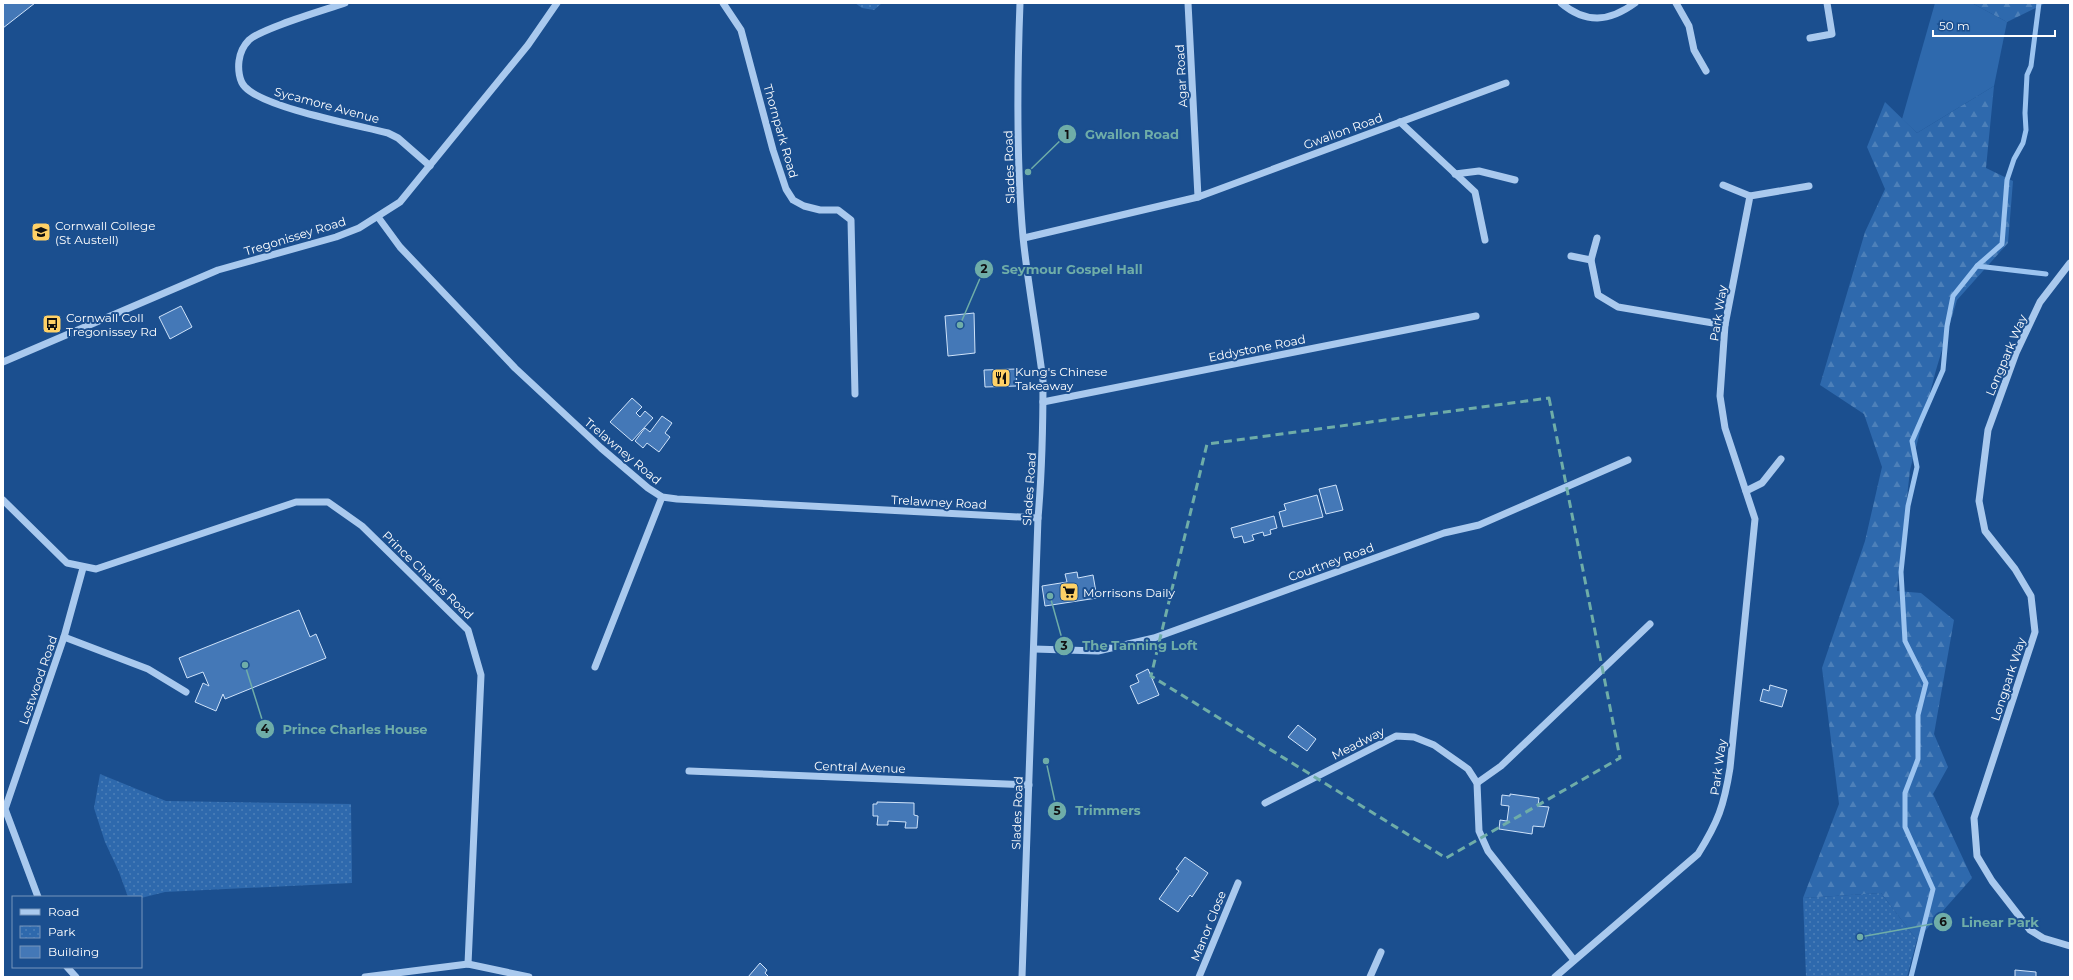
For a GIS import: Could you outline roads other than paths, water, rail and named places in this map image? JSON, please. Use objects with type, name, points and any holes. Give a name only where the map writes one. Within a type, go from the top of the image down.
[{"type":"street","name":"Sycamore Avenue","points":[[345,3],[263,32],[249,39],[241,51],[238,70],[244,86],[263,99],[388,133],[398,138],[430,166]]},
{"type":"street","name":"Tregonissey Road","points":[[3,362],[149,300],[199,277],[218,270],[288,252],[336,237],[359,228],[378,217],[400,202],[528,45],[557,3]]},
{"type":"street","name":"Thornpark Road","points":[[723,3],[741,30],[773,150],[786,189],[792,200],[804,206],[820,210],[838,210],[851,220],[854,394]]},
{"type":"street","name":"Slades Road","points":[[1020,3],[1018,53],[1019,177],[1024,238],[1043,381],[1043,463],[1038,518],[1022,977]]},
{"type":"street","name":"Agar Road","points":[[1188,3],[1198,197]]},
{"type":"street","points":[[1561,3],[1584,18],[1595,19],[1624,11],[1635,3]]},
{"type":"street","points":[[1676,3],[1689,26],[1694,50],[1706,71]]},
{"type":"street","points":[[1810,38],[1832,34],[1827,3]]},
{"type":"street","name":"Gwallon Road","points":[[1024,238],[1198,197],[1506,83]]},
{"type":"street","points":[[1400,122],[1475,192],[1484,240]]},
{"type":"street","points":[[1455,174],[1478,171],[1515,180]]},
{"type":"street","points":[[1723,186],[1750,196],[1810,186]]},
{"type":"street","name":"Park Way","points":[[1555,977],[1698,854],[1712,832],[1724,803],[1731,760],[1755,519],[1725,428],[1720,396],[1725,325],[1750,196]]},
{"type":"street","name":"Trelawney Road","points":[[378,217],[400,247],[515,368],[601,448],[648,488],[662,497],[677,500],[1038,518]]},
{"type":"street","points":[[1597,238],[1591,260],[1598,295],[1618,307],[1725,325]]},
{"type":"street","points":[[1571,256],[1591,260]]},
{"type":"street","name":"Longpark Way","points":[[2070,263],[2040,302],[2016,353],[1988,430],[1978,501],[1985,530],[2016,569],[2031,596],[2035,632],[1974,818],[1977,856],[1992,881],[2030,930],[2044,938],[2070,946]]},
{"type":"street","name":"Eddystone Road","points":[[1043,402],[1476,316]]},
{"type":"street","points":[[1746,491],[1762,483],[1781,459]]},
{"type":"street","name":"Courtney Road","points":[[1034,649],[1098,651],[1154,638],[1444,533],[1479,525],[1628,460]]},
{"type":"street","points":[[595,667],[662,497]]},
{"type":"street","points":[[3,500],[67,563],[83,568]]},
{"type":"street","name":"Prince Charles Road","points":[[83,568],[96,569],[296,502],[328,502],[362,526],[468,630],[481,675],[468,964]]},
{"type":"street","name":"Lostwood Road","points":[[38,896],[5,808],[64,637],[83,568]]},
{"type":"street","points":[[1574,960],[1488,851],[1478,831],[1478,783],[1501,766],[1650,624]]},
{"type":"street","points":[[64,637],[148,669],[186,692]]},
{"type":"street","name":"Meadway","points":[[1265,803],[1396,736],[1414,736],[1434,745],[1468,769],[1478,783]]},
{"type":"street","name":"Central Avenue","points":[[689,771],[1029,785]]},
{"type":"street","name":"Manor Close","points":[[1199,977],[1238,883]]},
{"type":"street","points":[[1370,977],[1381,952]]},
{"type":"street","points":[[364,977],[468,964],[529,977]]},
{"type":"street","points":[[68,968],[76,977]]},
{"type":"waterway","points":[[1911,977],[1933,889],[1905,827],[1905,793],[1918,759],[1918,715],[1926,683],[1905,641],[1901,572],[1908,506],[1917,467],[1912,441],[1943,370],[1947,326],[1953,296],[1977,266],[2002,244],[2007,180],[2014,159],[2023,143],[2026,130],[2025,113],[2027,75],[2031,66],[2039,3]]},
{"type":"waterway","points":[[1977,266],[2046,274]]},
{"type":"place","name":"Gwallon Road","points":[[1028,172]]},
{"type":"place","name":"Cornwall College (St Austell)","points":[[41,232]]},
{"type":"place","name":"Cornwall Coll Tregonissey Rd","points":[[52,324]]},
{"type":"place","name":"Seymour Gospel Hall","points":[[960,325]]},
{"type":"place","name":"Kung's Chinese Takeaway","points":[[1001,378]]},
{"type":"place","name":"Morrisons Daily","points":[[1069,592]]},
{"type":"place","name":"The Tanning Loft","points":[[1050,596]]},
{"type":"place","name":"Prince Charles House","points":[[245,665]]},
{"type":"place","name":"Trimmers","points":[[1046,761]]},
{"type":"place","name":"Linear Park","points":[[1860,937]]}]
